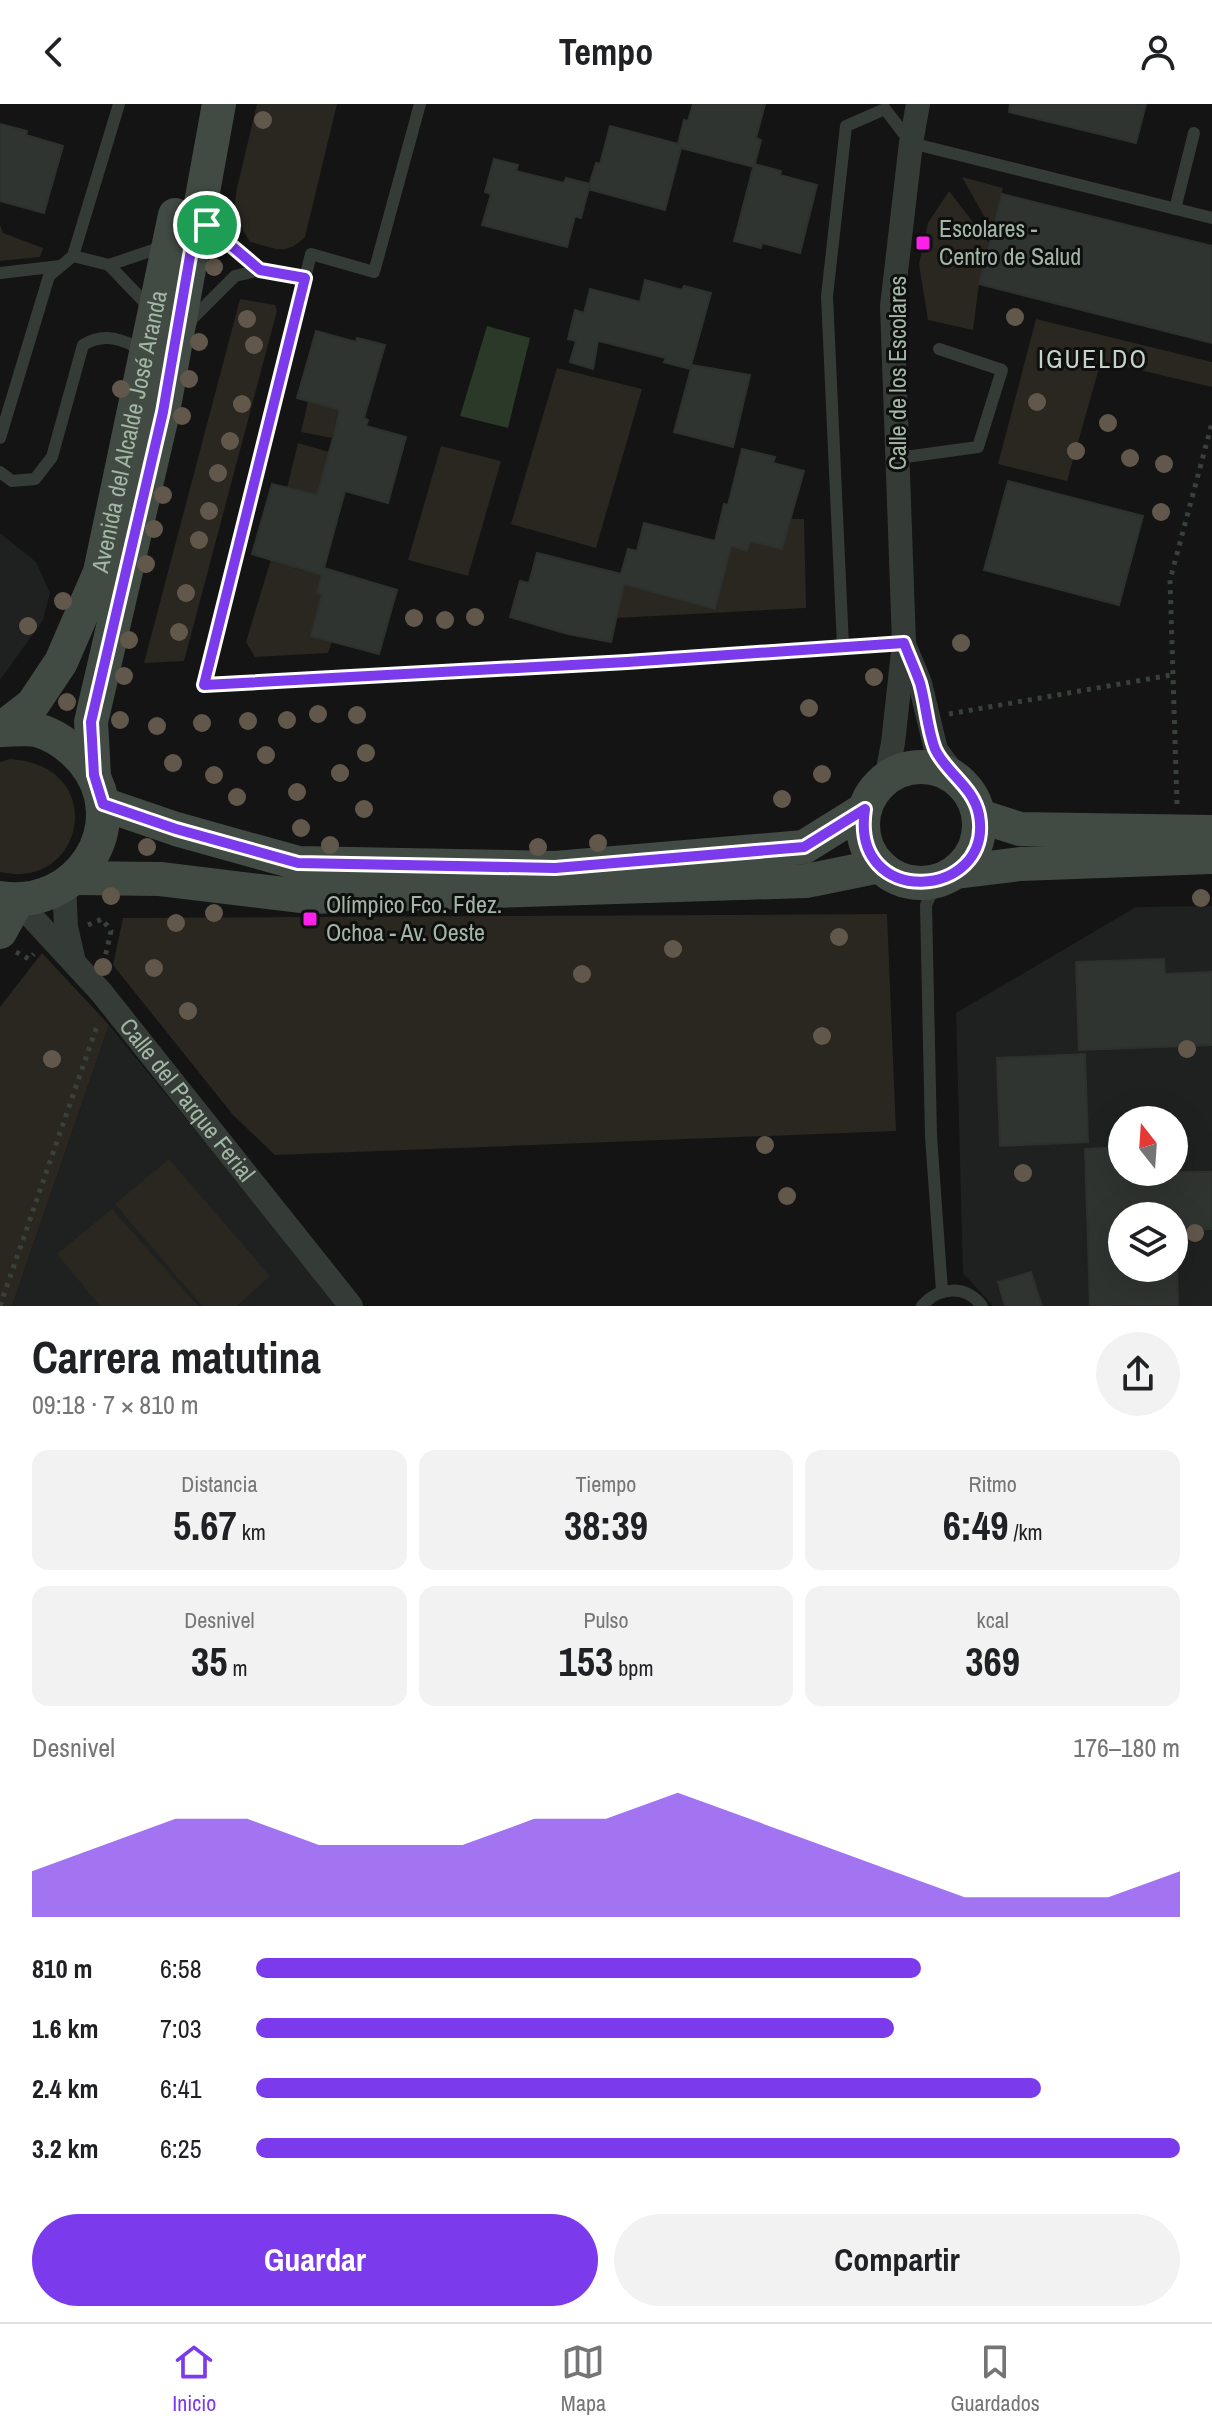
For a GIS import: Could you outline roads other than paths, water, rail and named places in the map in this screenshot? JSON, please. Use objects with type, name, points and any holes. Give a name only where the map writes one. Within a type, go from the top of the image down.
[{"type":"street","name":"Avenida del Alcalde José Aranda","points":[[0,730],[33,704],[61,662],[100,572],[198,104]]},
{"type":"street","name":"Avenida del Alcalde José Aranda","points":[[70,881],[93,856],[102,831],[91,722],[163,412],[219,104]]},
{"type":"street","name":"Calle de los Escolares","points":[[886,779],[904,643],[892,306],[918,104]]},
{"type":"street","name":"Calle de los Escolares","points":[[904,643],[920,683],[936,750],[959,781]]},
{"type":"street","points":[[0,730],[37,730],[70,746],[98,789],[176,829],[298,863],[555,868],[804,847],[865,809]]},
{"type":"street","points":[[946,877],[970,858],[978,837],[979,816],[972,796],[946,772],[931,768],[915,767],[886,779],[873,792],[865,809],[863,824],[870,853],[880,866],[896,878],[917,883],[1020,864],[1212,857]]},
{"type":"street","points":[[979,816],[1020,829],[1195,833]]},
{"type":"street","points":[[5,941],[8,899],[44,896],[70,881],[160,879],[310,897],[806,881],[880,866]]},
{"type":"street","points":[[61,937],[70,881]]},
{"type":"street","name":"Calle del Parque Ferial","points":[[8,899],[61,937],[73,960],[351,1306]]},
{"type":"lane","points":[[0,438],[49,276],[73,256],[119,104]]},
{"type":"lane","points":[[420,104],[374,272],[311,254],[204,685],[611,663],[904,643]]},
{"type":"lane","points":[[843,646],[827,296],[846,126],[885,109],[911,143],[1212,218]]},
{"type":"lane","points":[[1175,209],[1194,133]]},
{"type":"lane","points":[[199,204],[207,225],[260,270]]},
{"type":"lane","points":[[109,265],[168,244]]},
{"type":"lane","points":[[73,256],[109,265],[154,312]]},
{"type":"lane","points":[[0,273],[61,266]]},
{"type":"lane","points":[[163,412],[192,319],[235,276],[260,270],[305,278]]},
{"type":"lane","points":[[0,472],[12,481],[35,479],[52,457],[83,345],[97,337],[125,340],[146,352]]},
{"type":"lane","points":[[898,458],[978,447],[1002,370],[939,349]]},
{"type":"lane","points":[[942,1291],[931,1136],[926,905],[946,877]]},
{"type":"lane","points":[[922,1306],[942,1291],[954,1290],[966,1293],[982,1306]]},
{"type":"place","name":"Escolares - Centro de Salud","points":[[923,243]]},
{"type":"place","name":"Olímpico Fco. Fdez. Ochoa - Av. Oeste","points":[[310,919]]},
{"type":"district","name":"IGUELDO","points":[[1093,359]]}]
